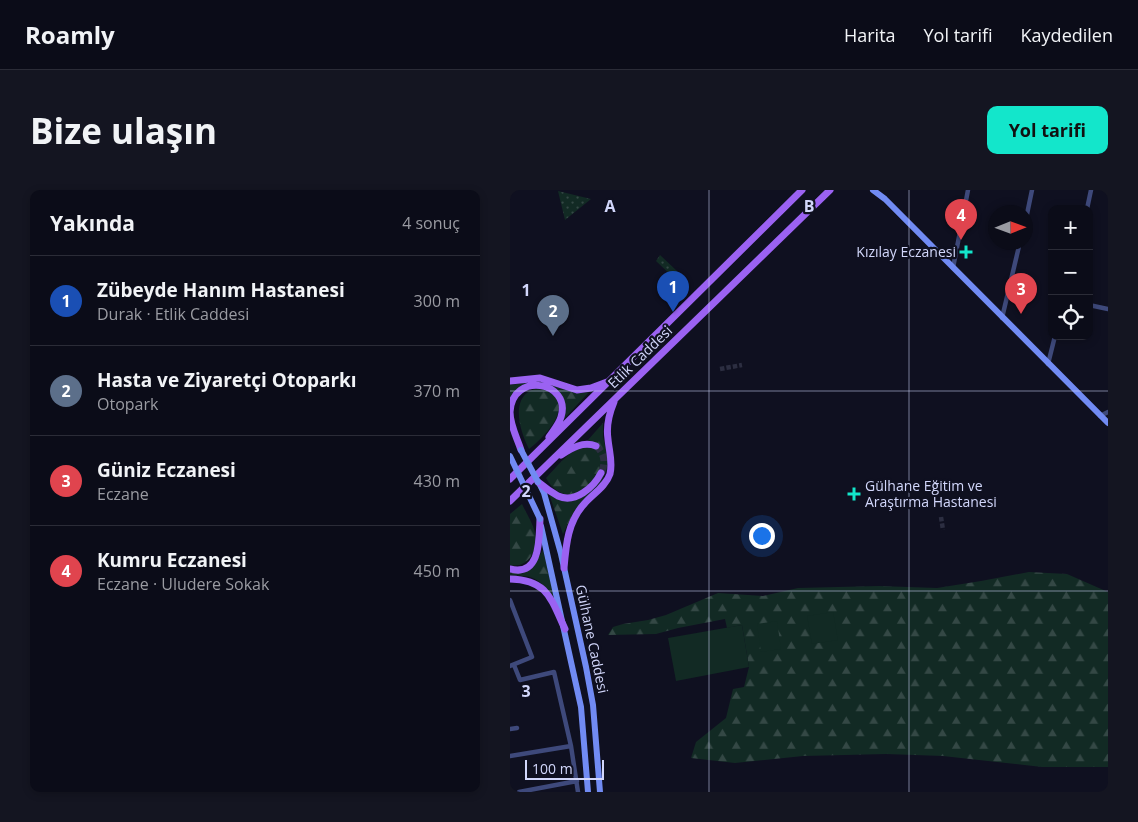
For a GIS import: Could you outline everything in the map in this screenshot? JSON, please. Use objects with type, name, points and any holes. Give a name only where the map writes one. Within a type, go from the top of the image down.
[{"type":"main road","name":"Etlik Caddesi","points":[[510,479],[802,190]]},
{"type":"main road","name":"Etlik Caddesi","points":[[510,501],[830,190]]},
{"type":"main road","points":[[873,190],[885,199]]},
{"type":"main road","points":[[878,190],[1002,318],[1108,423]]},
{"type":"main road","points":[[510,381],[540,378],[577,390],[591,388],[612,379]]},
{"type":"main road","points":[[540,450],[561,416],[561,403],[552,390],[536,385],[528,386],[516,396],[511,408],[510,418],[512,430],[538,482],[547,492],[563,497],[576,496],[590,488],[601,473]]},
{"type":"main road","points":[[564,568],[568,538],[573,520],[584,504],[610,475],[611,457],[608,424],[610,412],[617,397]]},
{"type":"main road","points":[[545,467],[566,452],[580,445],[589,444],[596,446]]},
{"type":"main road","name":"Gülhane Caddesi","points":[[510,456],[540,520],[581,707],[588,792]]},
{"type":"main road","name":"Gülhane Caddesi","points":[[547,492],[590,685],[600,792]]},
{"type":"main road","points":[[510,569],[519,570],[532,563],[537,555],[540,520]]},
{"type":"main road","points":[[510,579],[526,580],[541,587],[552,602],[565,630]]},
{"type":"street","points":[[954,268],[968,190]]},
{"type":"street","points":[[1029,205],[1032,190]]},
{"type":"street","points":[[1088,205],[1091,190]]},
{"type":"street","points":[[1002,318],[1018,250]]},
{"type":"street","points":[[1093,306],[1108,309]]},
{"type":"street","points":[[1048,364],[1054,340]]},
{"type":"street","points":[[1100,416],[1108,412]]},
{"type":"street","points":[[510,600],[532,657],[512,665],[520,680],[554,672],[571,746],[578,792]]},
{"type":"street","points":[[510,729],[517,728]]},
{"type":"street","points":[[510,756],[571,746]]},
{"type":"street","points":[[519,792],[577,781]]},
{"type":"green space","points":[[558,191],[591,199],[565,220]]},
{"type":"green space","points":[[660,255],[678,272],[673,277],[656,261]]},
{"type":"green space","points":[[537,381],[568,391],[589,392],[563,420],[565,406],[540,382],[510,400],[510,385]]},
{"type":"green space","points":[[538,388],[550,393],[557,400],[559,408],[552,426],[529,449],[520,422],[520,404],[523,397],[529,391]]},
{"type":"green space","points":[[603,423],[603,437],[608,467],[601,483],[574,511],[563,534],[549,494],[566,499],[580,497],[592,489],[603,474],[599,472],[588,488],[574,494],[559,492],[546,478],[574,451],[588,447],[595,448],[596,444],[588,440]]},
{"type":"green space","points":[[522,504],[534,529],[536,539],[534,552],[522,564],[510,565],[510,514]]},
{"type":"green space","points":[[543,550],[557,609],[540,582],[529,577],[510,576],[510,572],[534,565]]},
{"type":"green space","points":[[1029,572],[1067,574],[1108,592],[1108,767],[1042,767],[943,756],[886,754],[803,756],[735,763],[691,758],[696,742],[726,718],[733,689],[744,687],[749,667],[742,625],[727,628],[725,619],[656,634],[608,635],[613,627],[666,615],[718,593],[763,596],[798,588],[879,586],[937,588]]},
{"type":"green space","points":[[833,612],[838,640],[812,644],[807,616]]},
{"type":"green space","points":[[777,621],[781,649],[761,652],[757,624]]},
{"type":"green space","points":[[742,625],[749,667],[676,681],[668,638]]},
{"type":"tunnel","points":[[720,369],[742,365]]},
{"type":"tunnel","points":[[596,446],[604,459],[601,473]]},
{"type":"tunnel","points":[[941,517],[943,530]]},
{"type":"place","name":"Kumru Eczanesi","points":[[961,240]]},
{"type":"place","name":"Kızılay Eczanesi","points":[[966,252]]},
{"type":"place","name":"Zübeyde Hanım Hastanesi","points":[[673,312]]},
{"type":"place","name":"Güniz Eczanesi","points":[[1021,314]]},
{"type":"place","name":"Hasta ve Ziyaretçi Otoparkı","points":[[553,336]]},
{"type":"place","name":"Gülhane Eğitim ve Araştırma Hastanesi","points":[[854,494]]}]
